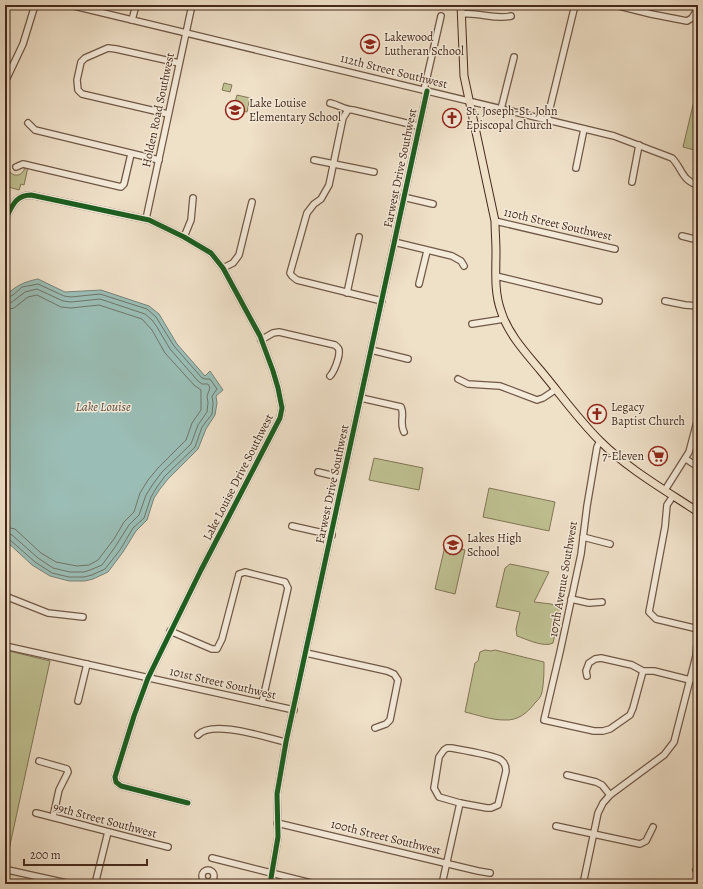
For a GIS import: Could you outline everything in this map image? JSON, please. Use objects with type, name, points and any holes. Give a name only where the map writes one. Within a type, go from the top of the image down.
[{"type":"main road","points":[[461,5],[464,76],[495,221],[497,294],[504,320],[513,336],[555,390],[582,423],[600,441],[625,462],[698,512]]},
{"type":"street","points":[[6,80],[23,44],[35,5]]},
{"type":"street","name":"112th Street Southwest","points":[[70,5],[614,136],[672,158],[688,181],[698,185]]},
{"type":"street","points":[[132,20],[136,5]]},
{"type":"street","name":"Holden Road Southwest","points":[[146,219],[192,5]]},
{"type":"street","points":[[547,120],[575,5]]},
{"type":"street","points":[[615,5],[686,21],[692,18],[698,8]]},
{"type":"street","points":[[462,14],[474,13],[502,18],[511,16]]},
{"type":"street","name":"Farwest Drive Southwest","points":[[270,884],[278,837],[277,794],[286,742],[382,301],[441,16]]},
{"type":"street","points":[[168,114],[82,94],[78,90],[78,74],[80,64],[83,60],[90,56],[111,48],[179,62]]},
{"type":"street","points":[[501,108],[514,57]]},
{"type":"street","points":[[330,103],[348,110],[418,126]]},
{"type":"street","points":[[348,110],[343,118],[327,189],[321,199],[314,204],[307,213],[291,269],[292,276],[297,280],[382,301]]},
{"type":"street","points":[[28,123],[35,130],[159,160]]},
{"type":"street","points":[[576,168],[584,129]]},
{"type":"street","points":[[632,182],[639,145]]},
{"type":"street","points":[[16,167],[23,164],[119,188],[123,186],[131,154]]},
{"type":"street","points":[[314,160],[374,172]]},
{"type":"street","name":"Lake Louise Drive Southwest","points":[[5,220],[17,200],[26,195],[36,196],[146,219],[184,237],[211,253],[222,268],[261,340],[278,388],[282,408],[280,418],[170,631],[148,678],[134,716],[115,777],[116,782],[121,786],[188,803]]},
{"type":"street","points":[[403,197],[433,204]]},
{"type":"street","points":[[184,237],[191,220],[193,198]]},
{"type":"street","points":[[222,268],[232,263],[239,255],[252,202]]},
{"type":"street","name":"110th Street Southwest","points":[[495,221],[615,249]]},
{"type":"street","points":[[682,236],[698,240]]},
{"type":"street","points":[[347,293],[359,237]]},
{"type":"street","points":[[394,242],[454,257],[461,261],[464,266]]},
{"type":"street","points":[[419,284],[427,250]]},
{"type":"street","points":[[496,276],[599,301]]},
{"type":"street","points":[[665,301],[698,306]]},
{"type":"street","points":[[472,324],[504,320]]},
{"type":"street","points":[[261,340],[273,333],[279,332],[333,344],[338,348],[339,352],[334,371],[330,376]]},
{"type":"street","points":[[371,350],[408,359]]},
{"type":"street","points":[[458,379],[468,384],[500,386],[536,400],[543,398],[555,390]]},
{"type":"street","points":[[361,398],[401,407],[403,411],[401,423],[404,432]]},
{"type":"street","points":[[665,490],[686,459],[691,448],[698,418]]},
{"type":"street","name":"107th Avenue Southwest","points":[[600,441],[597,447],[592,476],[581,554],[544,720],[594,731],[606,731],[630,715],[634,708],[643,671]]},
{"type":"street","points":[[686,459],[698,467]]},
{"type":"street","points":[[318,472],[343,478]]},
{"type":"street","points":[[673,496],[667,505],[663,542],[649,612],[656,619],[698,629]]},
{"type":"street","points":[[292,526],[332,535]]},
{"type":"street","points":[[583,537],[610,544]]},
{"type":"street","points":[[170,631],[212,649],[217,649],[222,639],[239,574],[243,572],[254,573],[285,582],[288,588],[262,703]]},
{"type":"street","points":[[5,596],[48,613],[69,614],[83,617]]},
{"type":"street","points":[[571,599],[589,603],[602,602]]},
{"type":"street","points":[[583,884],[599,810],[605,800],[660,759],[672,746],[676,737],[697,651],[698,632]]},
{"type":"street","points":[[5,646],[148,678]]},
{"type":"street","points":[[306,653],[390,672],[397,677],[398,680],[390,720],[386,724],[375,728]]},
{"type":"street","points":[[587,676],[586,670],[589,663],[597,658],[632,665],[643,671],[654,671],[690,680]]},
{"type":"street","points":[[78,701],[86,664]]},
{"type":"street","name":"101st Street Southwest","points":[[148,678],[294,710]]},
{"type":"street","points":[[198,735],[203,731],[222,728],[286,742]]},
{"type":"street","points":[[451,748],[498,758],[504,763],[506,771],[500,801],[495,807],[487,808],[460,803],[441,798],[436,794],[434,788],[439,757],[444,750],[451,748]]},
{"type":"street","points":[[39,761],[61,766],[68,770],[68,774],[60,790],[53,817]]},
{"type":"street","points":[[567,775],[596,782],[602,785],[610,795]]},
{"type":"street","points":[[442,884],[460,803]]},
{"type":"street","name":"99th Street Southwest","points":[[36,813],[168,848]]},
{"type":"street","name":"100th Street Southwest","points":[[277,823],[490,873]]},
{"type":"street","points":[[556,826],[640,844],[646,841],[653,828]]},
{"type":"street","points":[[95,884],[108,832]]},
{"type":"street","points":[[212,858],[264,870],[314,884]]},
{"type":"street","points":[[8,870],[71,884]]},
{"type":"green space","points":[[224,83],[232,85],[230,92],[222,90]]},
{"type":"green space","points":[[698,84],[698,151],[683,147]]},
{"type":"green space","points":[[237,95],[250,98],[247,112],[233,110]]},
{"type":"green space","points":[[28,167],[24,185],[21,184],[19,190],[5,186],[5,175],[10,172],[14,175],[19,175],[25,168]]},
{"type":"green space","points":[[374,458],[423,468],[419,490],[369,480]]},
{"type":"green space","points":[[489,488],[555,502],[549,531],[483,517]]},
{"type":"green space","points":[[445,546],[465,550],[455,594],[435,589]]},
{"type":"green space","points":[[510,564],[549,572],[534,602],[551,604],[561,608],[553,643],[540,644],[517,636],[516,629],[520,612],[496,607],[505,568]]},
{"type":"green space","points":[[5,650],[50,661],[5,868]]},
{"type":"green space","points":[[485,650],[495,650],[544,662],[544,681],[541,695],[522,716],[509,720],[499,720],[465,712],[475,663],[478,661],[480,652]]},
{"type":"water","name":"Lake Louise","points":[[38,279],[65,292],[101,290],[149,306],[159,314],[177,344],[205,376],[210,371],[223,390],[216,396],[217,403],[215,415],[206,429],[198,449],[160,489],[154,498],[147,520],[136,531],[108,572],[85,581],[69,581],[50,576],[32,565],[5,540],[5,296],[20,285]]},
{"type":"cycle path","points":[[270,884],[278,837],[277,794],[286,742],[427,91]]},
{"type":"cycle path","points":[[5,220],[12,206],[18,199],[31,195],[149,220],[184,237],[211,253],[223,268],[260,336],[273,371],[282,408],[280,418],[201,570],[148,678],[134,716],[115,777],[116,782],[121,786],[188,803]]},
{"type":"place","name":"Lakewood Lutheran School","points":[[370,44]]},
{"type":"place","name":"Lake Louise Elementary School","points":[[235,110]]},
{"type":"place","name":"St. Joseph-St. John Episcopal Church","points":[[452,118]]},
{"type":"place","name":"Legacy Baptist Church","points":[[597,414]]},
{"type":"place","name":"7-Eleven","points":[[658,456]]},
{"type":"place","name":"Lakes High School","points":[[453,545]]}]
